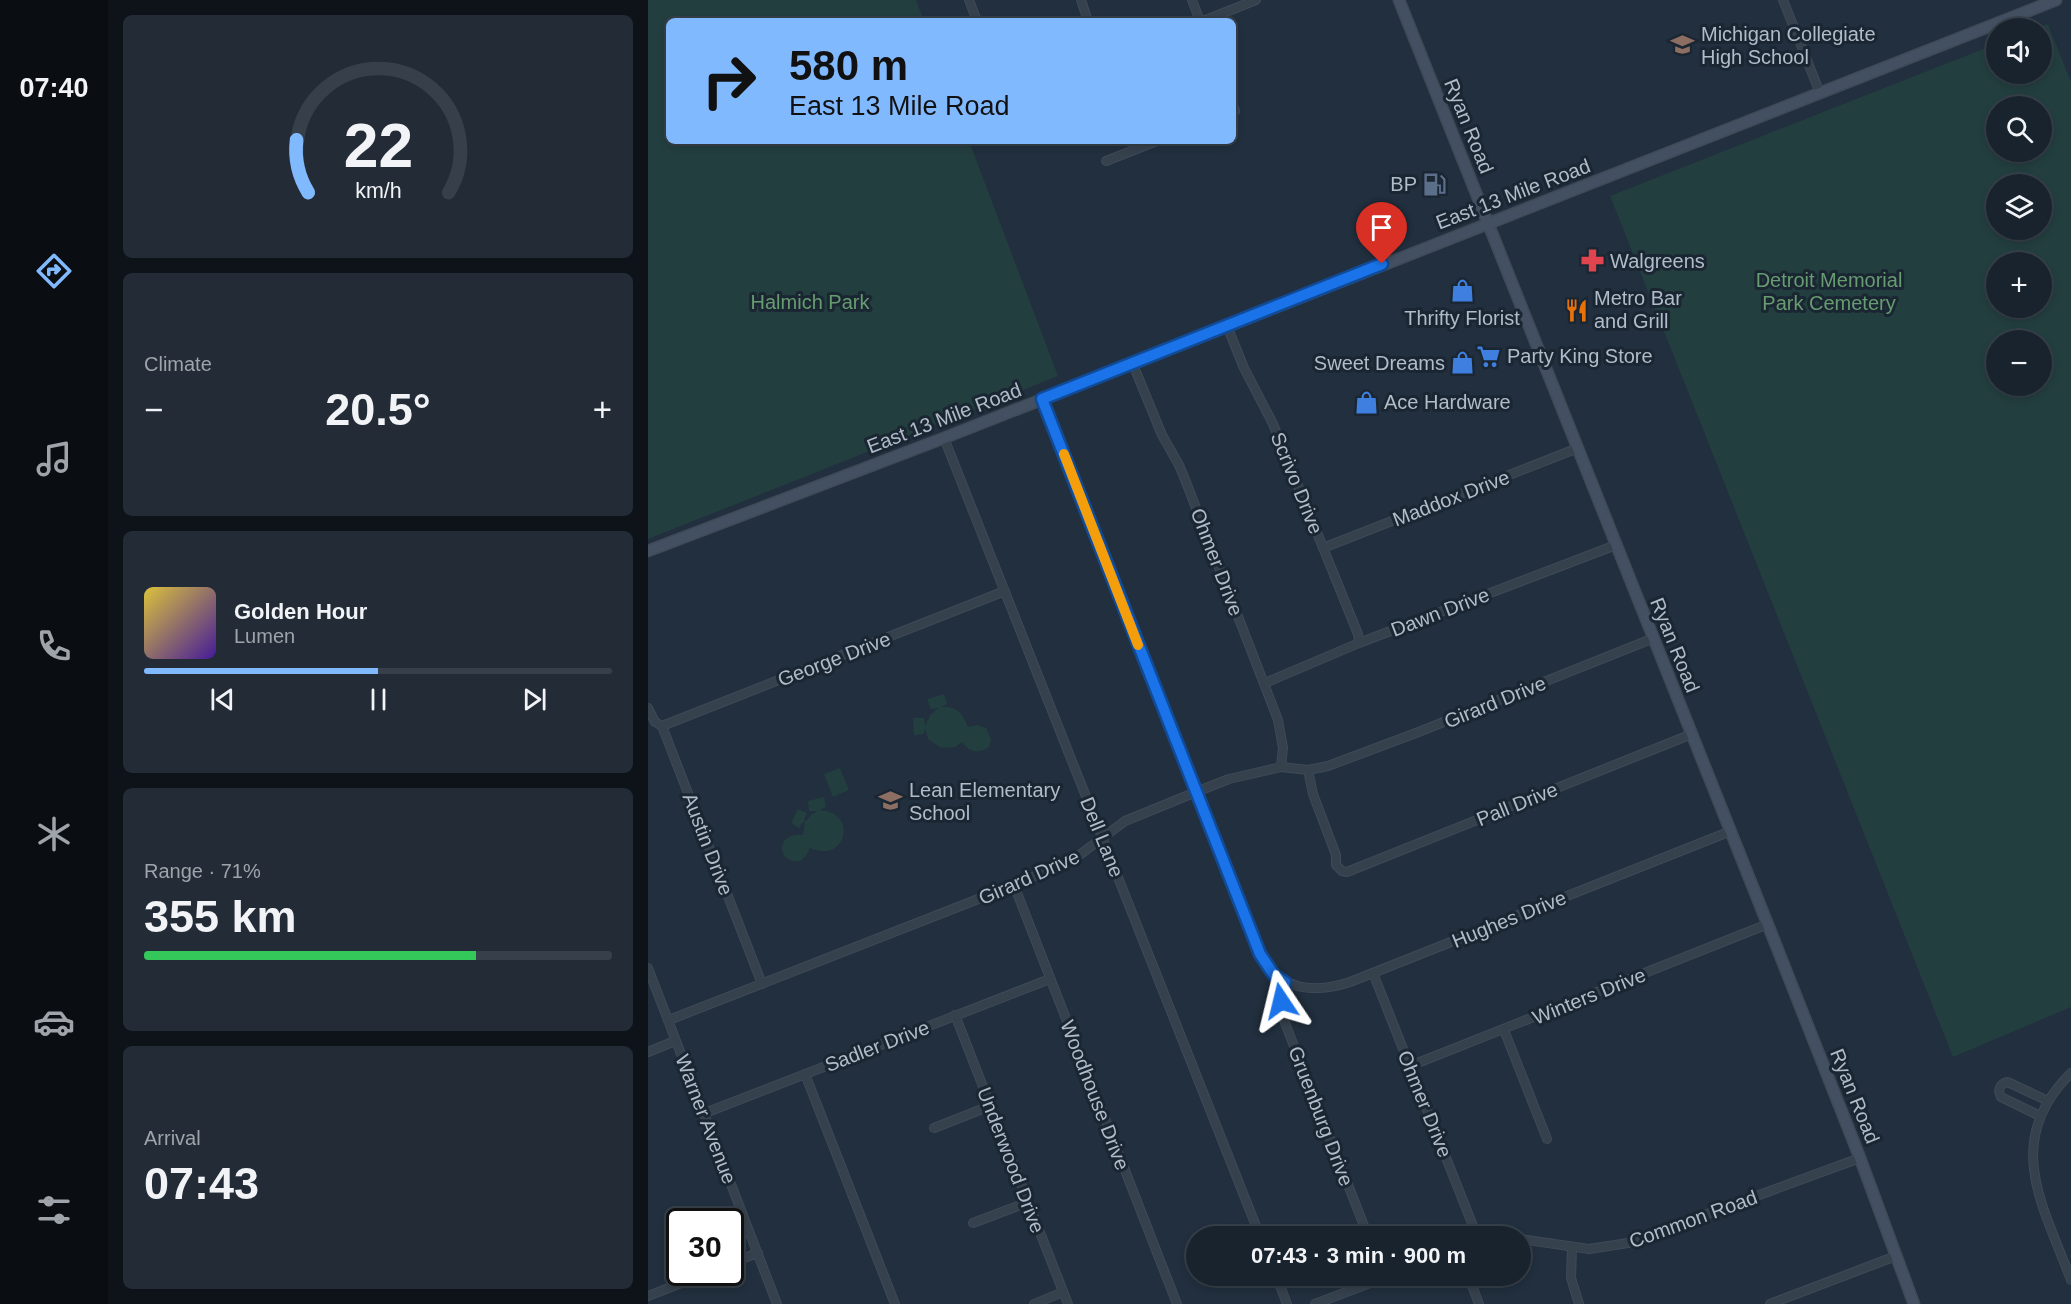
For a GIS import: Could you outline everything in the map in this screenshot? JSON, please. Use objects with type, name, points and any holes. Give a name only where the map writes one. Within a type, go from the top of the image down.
[{"type":"main road","name":"Ryan Road","points":[[1399,0],[1768,924],[1860,1158],[1914,1304]]},
{"type":"main road","name":"East 13 Mile Road","points":[[648,551],[944,438],[1132,362],[2056,0]]},
{"type":"street","points":[[969,0],[976,18]]},
{"type":"street","points":[[1081,0],[1088,18]]},
{"type":"street","points":[[1192,0],[1200,18]]},
{"type":"street","points":[[1209,18],[1256,0]]},
{"type":"street","points":[[1783,0],[1820,93]]},
{"type":"street","points":[[1106,161],[1149,144]]},
{"type":"street","name":"Scrivo Drive","points":[[1227,326],[1244,368],[1273,424],[1358,634],[1359,643]]},
{"type":"street","name":"Ohmer Drive","points":[[1132,362],[1162,435],[1179,465],[1265,682],[1281,731],[1283,748],[1281,767]]},
{"type":"street","points":[[1042,399],[1260,954],[1274,975],[1285,982]]},
{"type":"street","name":"Dell Lane","points":[[944,438],[1256,1226]]},
{"type":"street","name":"Maddox Drive","points":[[1323,548],[1578,448]]},
{"type":"street","name":"Dawn Drive","points":[[1265,682],[1359,643],[1616,544]]},
{"type":"street","name":"George Drive","points":[[662,726],[1005,591]]},
{"type":"street","name":"Girard Drive","points":[[669,1020],[1014,885],[1074,859],[1125,821],[1196,792],[1238,777],[1281,767],[1308,770],[1328,766],[1654,638]]},
{"type":"street","name":"Austin Drive","points":[[648,708],[655,722],[662,726],[762,984]]},
{"type":"street","name":"Pall Drive","points":[[1308,770],[1313,794],[1336,855],[1336,865],[1342,871],[1347,872],[1692,734]]},
{"type":"street","name":"Hughes Drive","points":[[1285,982],[1316,989],[1332,988],[1731,831]]},
{"type":"street","name":"Woodhouse Drive","points":[[1014,885],[1177,1304]]},
{"type":"street","name":"Winters Drive","points":[[1410,1066],[1768,924]]},
{"type":"street","name":"Warner Avenue","points":[[648,968],[777,1304]]},
{"type":"street","name":"Ohmer Drive","points":[[1372,973],[1474,1226]]},
{"type":"street","name":"Sadler Drive","points":[[705,1113],[1050,979]]},
{"type":"street","name":"Gruenburg Drive","points":[[1285,982],[1281,1001],[1285,1023],[1364,1226]]},
{"type":"street","name":"Underwood Drive","points":[[954,1015],[1068,1304]]},
{"type":"street","points":[[1504,1030],[1547,1139]]},
{"type":"street","points":[[648,1052],[675,1041]]},
{"type":"street","points":[[2071,1073],[2059,1085],[2040,1116],[2031,1154],[2036,1183],[2071,1280]]},
{"type":"street","points":[[805,1074],[895,1304]]},
{"type":"street","points":[[2040,1116],[2001,1097],[2000,1087],[2007,1082],[2048,1101]]},
{"type":"street","points":[[934,1128],[990,1106]]},
{"type":"street","name":"Common Road","points":[[1531,1240],[1589,1249],[1628,1243],[1860,1158]]},
{"type":"street","points":[[973,1223],[1028,1202]]},
{"type":"street","points":[[1572,1247],[1571,1278],[1579,1304]]},
{"type":"street","points":[[744,1258],[758,1253]]},
{"type":"street","points":[[1770,1304],[1896,1256]]},
{"type":"street","points":[[648,1296],[673,1286]]},
{"type":"street","points":[[1280,1286],[1287,1304]]},
{"type":"street","points":[[1315,1304],[1361,1286]]},
{"type":"street","points":[[1472,1286],[1479,1304]]},
{"type":"street","points":[[1034,1304],[1063,1292]]},
{"type":"green space","name":"Halmich Park","points":[[648,0],[916,0],[923,18],[666,18],[666,144],[970,144],[1058,376],[648,539]]},
{"type":"green space","name":"Detroit Memorial Park Cemetery","points":[[2052,34],[2071,82],[2071,1007],[1953,1057],[1610,196],[1986,48],[1986,84],[2052,84]]},
{"type":"green space","points":[[944,694],[947,704],[941,707],[958,711],[964,717],[968,727],[977,725],[986,728],[991,739],[989,747],[982,751],[974,751],[962,742],[955,747],[941,748],[928,739],[925,728],[924,734],[914,735],[913,718],[924,718],[925,726],[930,715],[939,708],[931,709],[927,699]]},
{"type":"green space","points":[[840,768],[849,790],[833,797],[824,774]]},
{"type":"green space","points":[[824,797],[826,807],[819,810],[832,813],[840,819],[843,836],[840,844],[833,849],[823,851],[810,848],[800,861],[786,858],[782,848],[783,842],[794,835],[803,835],[805,822],[799,828],[791,823],[798,809],[807,813],[804,820],[806,821],[818,811],[809,811],[808,801]]},
{"type":"slow traffic","points":[[1064,454],[1138,645]]},
{"type":"place","name":"Michigan Collegiate High School","points":[[1683,45]]},
{"type":"place","name":"BP","points":[[1435,184]]},
{"type":"place","name":"Walgreens","points":[[1592,261]]},
{"type":"place","name":"Thrifty Florist","points":[[1462,290]]},
{"type":"place","name":"Metro Bar and Grill","points":[[1576,310]]},
{"type":"place","name":"Party King Store","points":[[1489,356]]},
{"type":"place","name":"Sweet Dreams","points":[[1463,363]]},
{"type":"place","name":"Ace Hardware","points":[[1366,402]]},
{"type":"place","name":"Lean Elementary School","points":[[891,801]]},
{"type":"route","points":[[1281,1001],[1285,982],[1265,965],[1260,954],[1042,399],[1382,264]]}]
